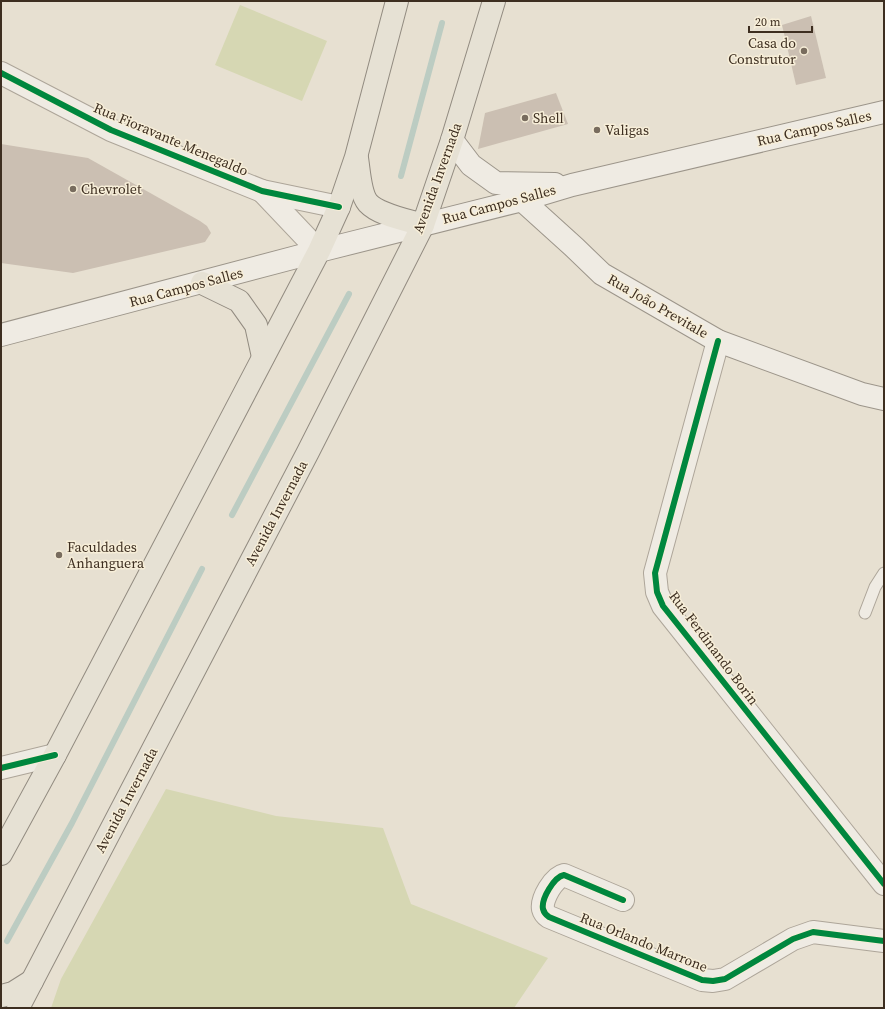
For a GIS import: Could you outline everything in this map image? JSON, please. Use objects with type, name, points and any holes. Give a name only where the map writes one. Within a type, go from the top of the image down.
[{"type":"main road","name":"Avenida Invernada","points":[[18,1008],[308,452],[423,224],[452,140],[494,1]]},
{"type":"main road","points":[[1,854],[55,755],[319,251],[339,207],[356,157],[400,4]]},
{"type":"main road","points":[[356,157],[362,190],[367,203],[378,211],[423,224]]},
{"type":"main road","points":[[202,283],[239,301],[256,325],[263,357]]},
{"type":"main road","points":[[1,996],[13,993],[32,981]]},
{"type":"street","name":"Rua Fioravante Menegaldo","points":[[1,73],[111,130],[262,191],[339,207]]},
{"type":"street","name":"Rua Campos Salles","points":[[1,336],[319,251],[522,200],[572,185],[884,112]]},
{"type":"street","points":[[452,140],[471,166],[496,183],[572,185]]},
{"type":"street","name":"Rua Fioravante Menegaldo","points":[[262,191],[319,251]]},
{"type":"street","name":"Rua João Previtale","points":[[522,200],[602,274],[718,341],[862,394],[884,399]]},
{"type":"street","name":"Rua Ferdinando Borin","points":[[718,341],[655,573],[657,592],[663,606],[884,884]]},
{"type":"street","points":[[1,768],[55,755]]},
{"type":"street","name":"Rua Orlando Marrone","points":[[623,900],[564,875],[559,876],[554,880],[543,902],[543,908],[549,917],[702,980],[713,981],[725,979],[793,939],[813,932],[884,941]]},
{"type":"lane","points":[[866,613],[875,586],[884,573]]},
{"type":"green space","points":[[240,5],[327,41],[302,101],[215,65]]},
{"type":"green space","points":[[166,789],[276,816],[383,828],[411,904],[548,958],[514,1008],[51,1008],[61,979]]},
{"type":"building","name":"Casa do Construtor","points":[[811,16],[826,78],[796,85],[782,25]]},
{"type":"building","name":"Shell","points":[[556,93],[568,124],[478,149],[485,113]]},
{"type":"building","name":"Chevrolet","points":[[1,144],[88,158],[200,221],[207,226],[211,233],[205,242],[73,273],[1,263]]},
{"type":"waterway","points":[[401,176],[442,23]]},
{"type":"waterway","points":[[232,515],[349,294]]},
{"type":"waterway","points":[[7,941],[72,823],[202,569]]},
{"type":"cycle path","points":[[1,73],[111,130],[262,191],[339,207]]},
{"type":"cycle path","points":[[718,341],[655,573],[657,592],[663,606],[884,884]]},
{"type":"cycle path","points":[[1,768],[55,755]]},
{"type":"cycle path","points":[[623,900],[564,875],[552,884],[546,894],[543,909],[545,914],[549,917],[702,980],[713,981],[725,979],[793,939],[813,932],[884,941]]},
{"type":"place","name":"Casa do Construtor","points":[[804,51]]},
{"type":"place","name":"Shell","points":[[525,118]]},
{"type":"place","name":"Valigas","points":[[597,130]]},
{"type":"place","name":"Chevrolet","points":[[73,189]]},
{"type":"place","name":"Faculdades Anhanguera","points":[[59,555]]}]
